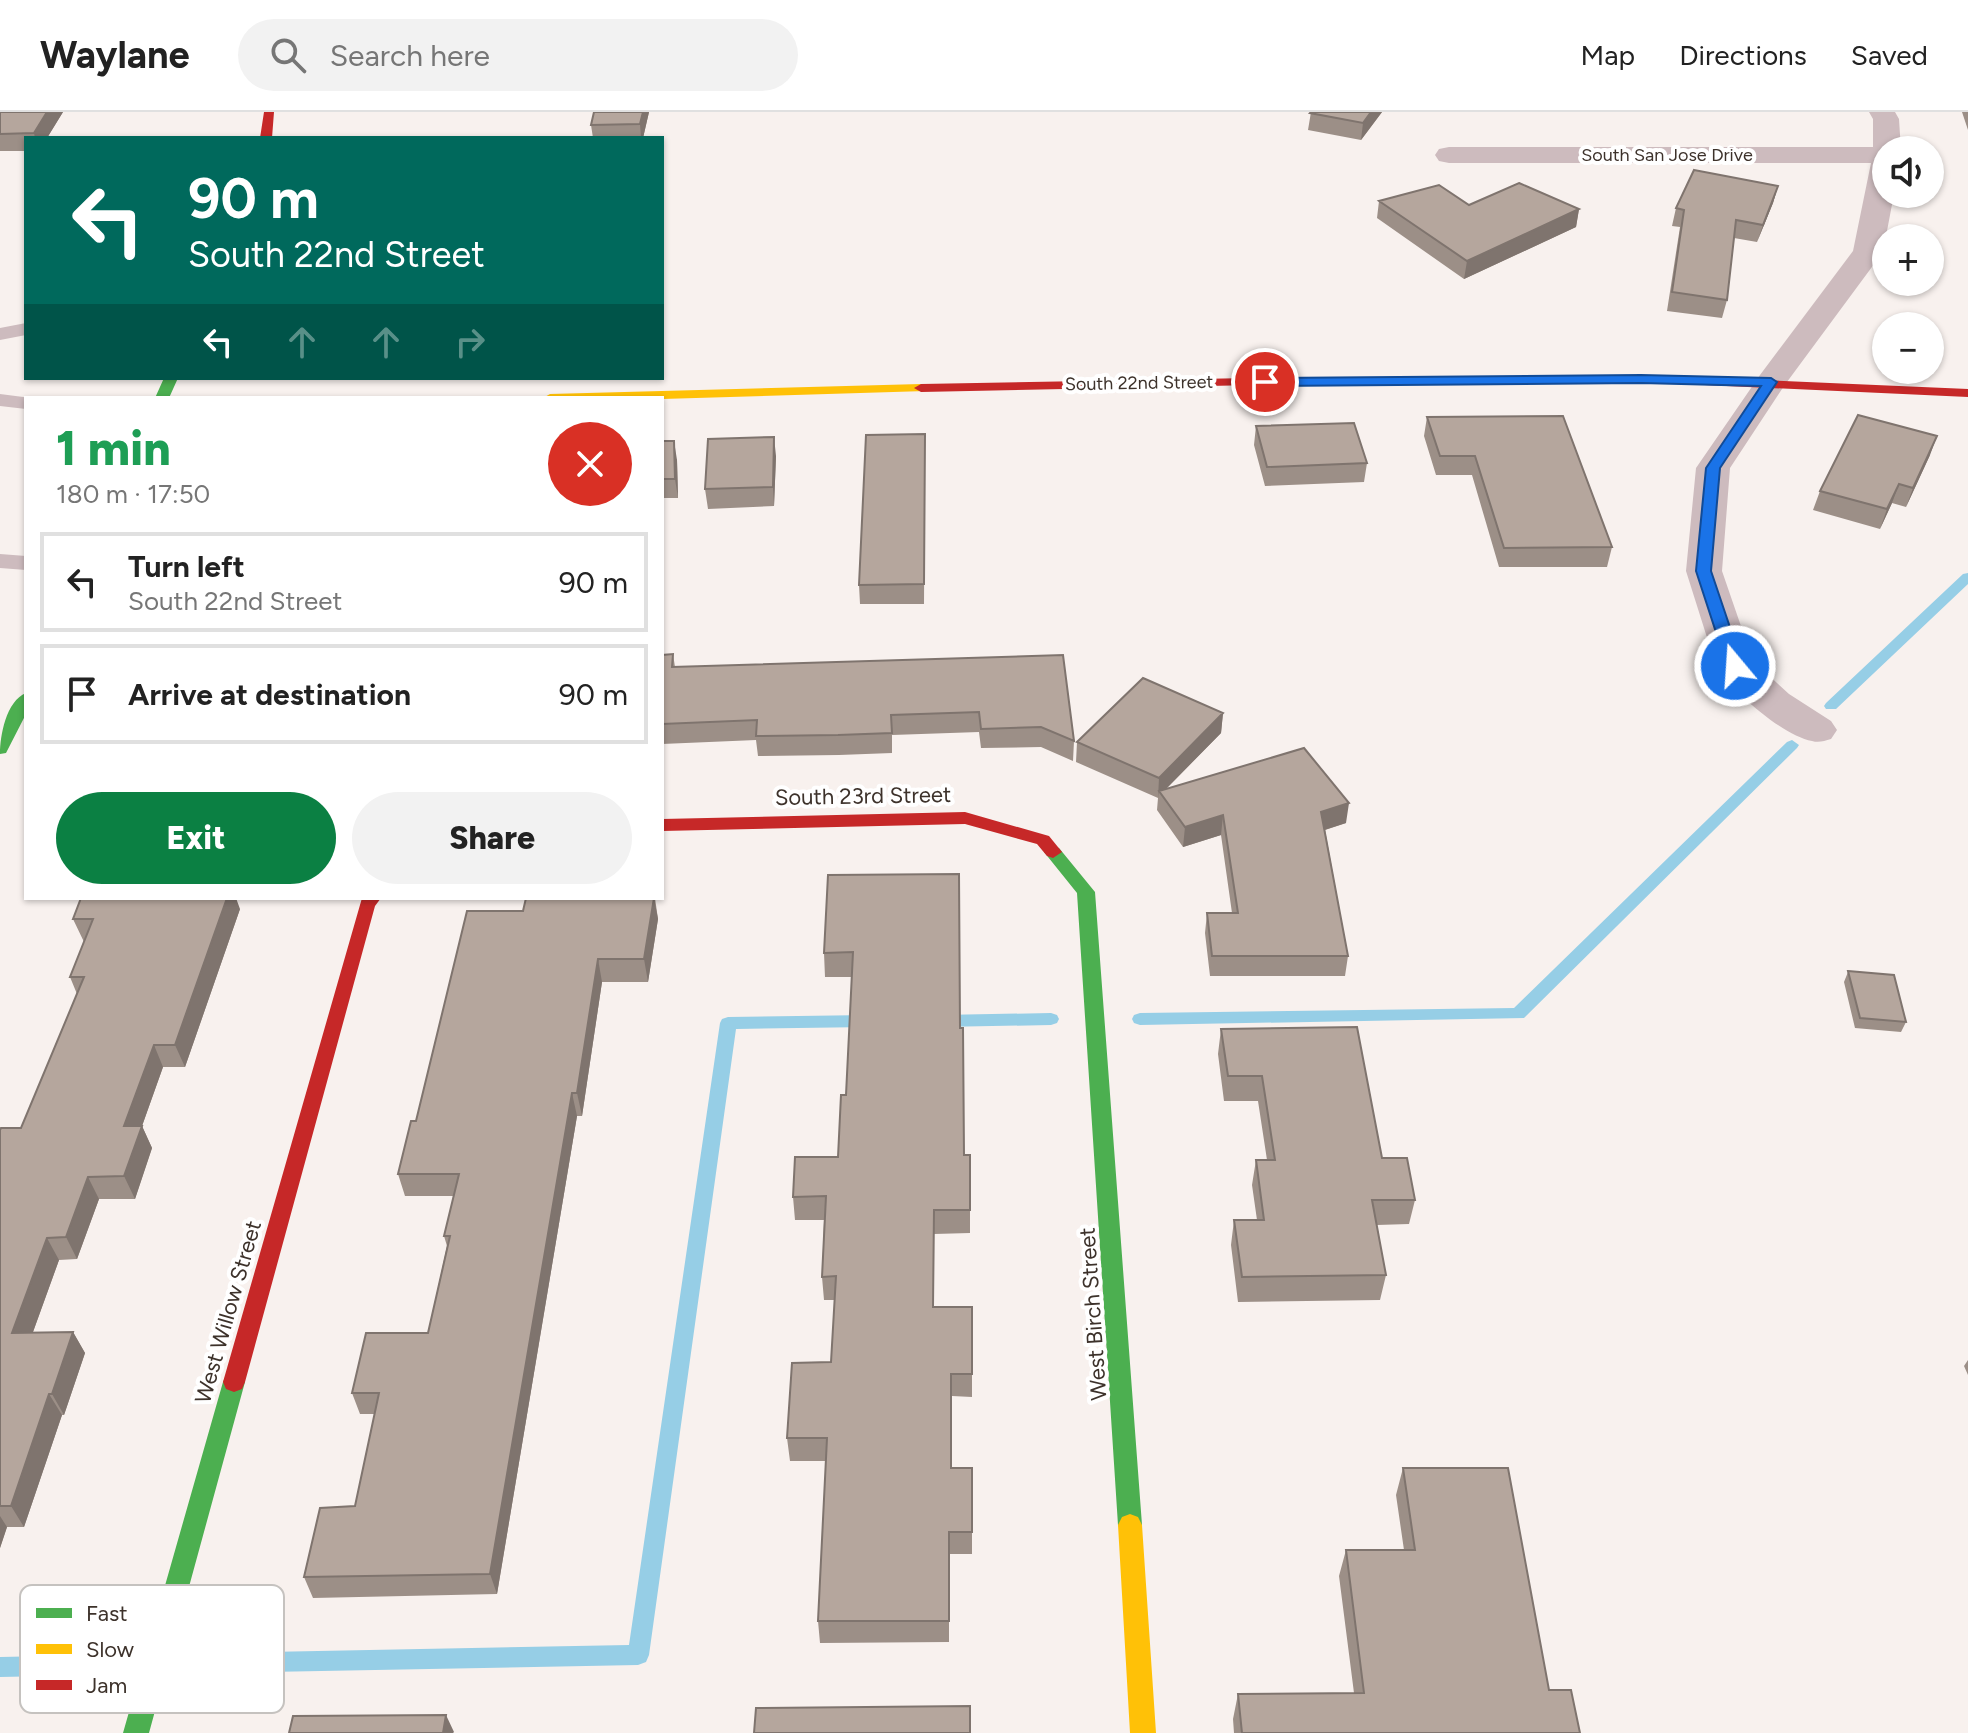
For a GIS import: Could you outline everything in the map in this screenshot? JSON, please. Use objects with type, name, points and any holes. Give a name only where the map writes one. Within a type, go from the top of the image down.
[{"type":"street","points":[[266,136],[269,112]]},
{"type":"street","points":[[1882,112],[1886,119],[1886,136]]},
{"type":"street","name":"South San Jose Drive","points":[[1449,155],[1872,155]]},
{"type":"street","points":[[1817,730],[1775,703],[1735,666],[1704,571],[1713,468],[1771,382],[1868,252],[1876,208]]},
{"type":"street","name":"South 22nd Street","points":[[625,396],[1077,384],[1625,379],[1771,382],[1968,393]]},
{"type":"street","points":[[0,749],[24,702]]},
{"type":"street","name":"South 23rd Street","points":[[664,825],[965,818],[1043,840],[1086,892]]},
{"type":"street","name":"West Birch Street","points":[[1086,892],[1143,1733]]},
{"type":"street","name":"West Willow Street","points":[[178,1585],[370,901]]},
{"type":"street","name":"West Willow Street","points":[[136,1733],[142,1713]]},
{"type":"lane","points":[[0,400],[24,403]]},
{"type":"lane","points":[[0,561],[24,563]]},
{"type":"building","points":[[0,112],[47,112],[34,133],[0,134]]},
{"type":"building","points":[[594,112],[643,112],[640,124],[591,125]]},
{"type":"building","points":[[1311,112],[1371,112],[1363,123]]},
{"type":"building","points":[[1694,170],[1778,186],[1763,225],[1736,220],[1727,300],[1672,292],[1684,210],[1676,208]]},
{"type":"building","points":[[1519,183],[1579,209],[1467,261],[1379,201],[1439,185],[1469,205]]},
{"type":"building","points":[[1858,415],[1937,436],[1913,488],[1899,484],[1887,509],[1820,491]]},
{"type":"building","points":[[1563,416],[1612,547],[1504,548],[1475,456],[1440,456],[1427,417]]},
{"type":"building","points":[[1354,423],[1367,463],[1267,467],[1256,426]]},
{"type":"building","points":[[925,434],[924,584],[859,585],[866,435]]},
{"type":"building","points":[[774,437],[773,487],[705,489],[708,439]]},
{"type":"building","points":[[664,441],[674,441],[675,479],[664,479]]},
{"type":"building","points":[[673,654],[672,667],[1063,655],[1074,741],[1041,727],[981,729],[979,712],[891,715],[892,733],[756,736],[757,720],[664,724],[664,655]]},
{"type":"building","points":[[1143,678],[1223,713],[1159,778],[1077,742]]},
{"type":"building","points":[[1304,748],[1349,803],[1321,812],[1348,956],[1212,956],[1207,913],[1238,913],[1223,815],[1185,827],[1159,791]]},
{"type":"building","points":[[959,874],[964,1155],[970,1155],[970,1210],[934,1210],[933,1307],[972,1307],[972,1374],[951,1374],[951,1468],[972,1468],[972,1532],[949,1532],[949,1621],[818,1621],[827,1438],[787,1438],[792,1363],[831,1362],[836,1276],[822,1277],[826,1196],[793,1197],[795,1157],[838,1157],[841,1095],[846,1095],[853,952],[824,953],[828,875]]},
{"type":"building","points":[[80,900],[226,900],[175,1045],[154,1045],[124,1126],[142,1126],[124,1176],[88,1177],[66,1237],[47,1238],[12,1333],[73,1332],[11,1506],[0,1506],[0,1130],[21,1128],[84,977],[70,977],[93,919],[73,919]]},
{"type":"building","points":[[526,900],[654,900],[644,959],[598,959],[577,1093],[572,1093],[490,1574],[304,1577],[320,1508],[355,1506],[379,1393],[352,1393],[366,1333],[428,1333],[450,1236],[444,1236],[459,1174],[398,1174],[411,1121],[416,1121],[467,911],[523,911]]},
{"type":"building","points":[[1848,971],[1894,975],[1906,1022],[1860,1018]]},
{"type":"building","points":[[1357,1027],[1382,1158],[1407,1158],[1415,1200],[1372,1200],[1386,1275],[1242,1277],[1234,1220],[1264,1220],[1256,1160],[1275,1160],[1262,1076],[1228,1076],[1221,1029]]},
{"type":"building","points":[[1403,1468],[1508,1468],[1549,1690],[1571,1690],[1580,1733],[1242,1733],[1238,1694],[1364,1693],[1346,1550],[1415,1550]]},
{"type":"building","points":[[970,1706],[970,1733],[754,1733],[756,1708]]},
{"type":"building","points":[[446,1715],[443,1733],[289,1733],[293,1716]]},
{"type":"waterway","points":[[1831,706],[1968,577]]},
{"type":"waterway","points":[[1140,1019],[1518,1014],[1792,745]]},
{"type":"waterway","points":[[940,1021],[1051,1019]]},
{"type":"waterway","points":[[284,1662],[638,1655],[728,1023],[869,1021]]},
{"type":"waterway","points":[[0,1667],[20,1667]]},
{"type":"traffic: fast","points":[[1251,382],[1645,379]]},
{"type":"traffic: fast","points":[[163,396],[170,380]]},
{"type":"traffic: fast","points":[[0,749],[24,702]]},
{"type":"traffic: fast","points":[[1053,852],[1086,892],[1130,1525]]},
{"type":"traffic: fast","points":[[177,1585],[234,1382]]},
{"type":"traffic: fast","points":[[136,1733],[142,1713]]},
{"type":"traffic: slow","points":[[624,396],[921,388]]},
{"type":"traffic: slow","points":[[1130,1525],[1143,1733]]},
{"type":"traffic: jam","points":[[266,136],[269,112]]},
{"type":"traffic: jam","points":[[1645,379],[1968,393]]},
{"type":"traffic: jam","points":[[921,388],[1251,382]]},
{"type":"traffic: jam","points":[[664,825],[965,818],[1043,840],[1053,852]]},
{"type":"traffic: jam","points":[[234,1382],[370,900]]},
{"type":"route","points":[[1265,382],[1641,379],[1771,382],[1713,468],[1704,571],[1735,666]]}]
